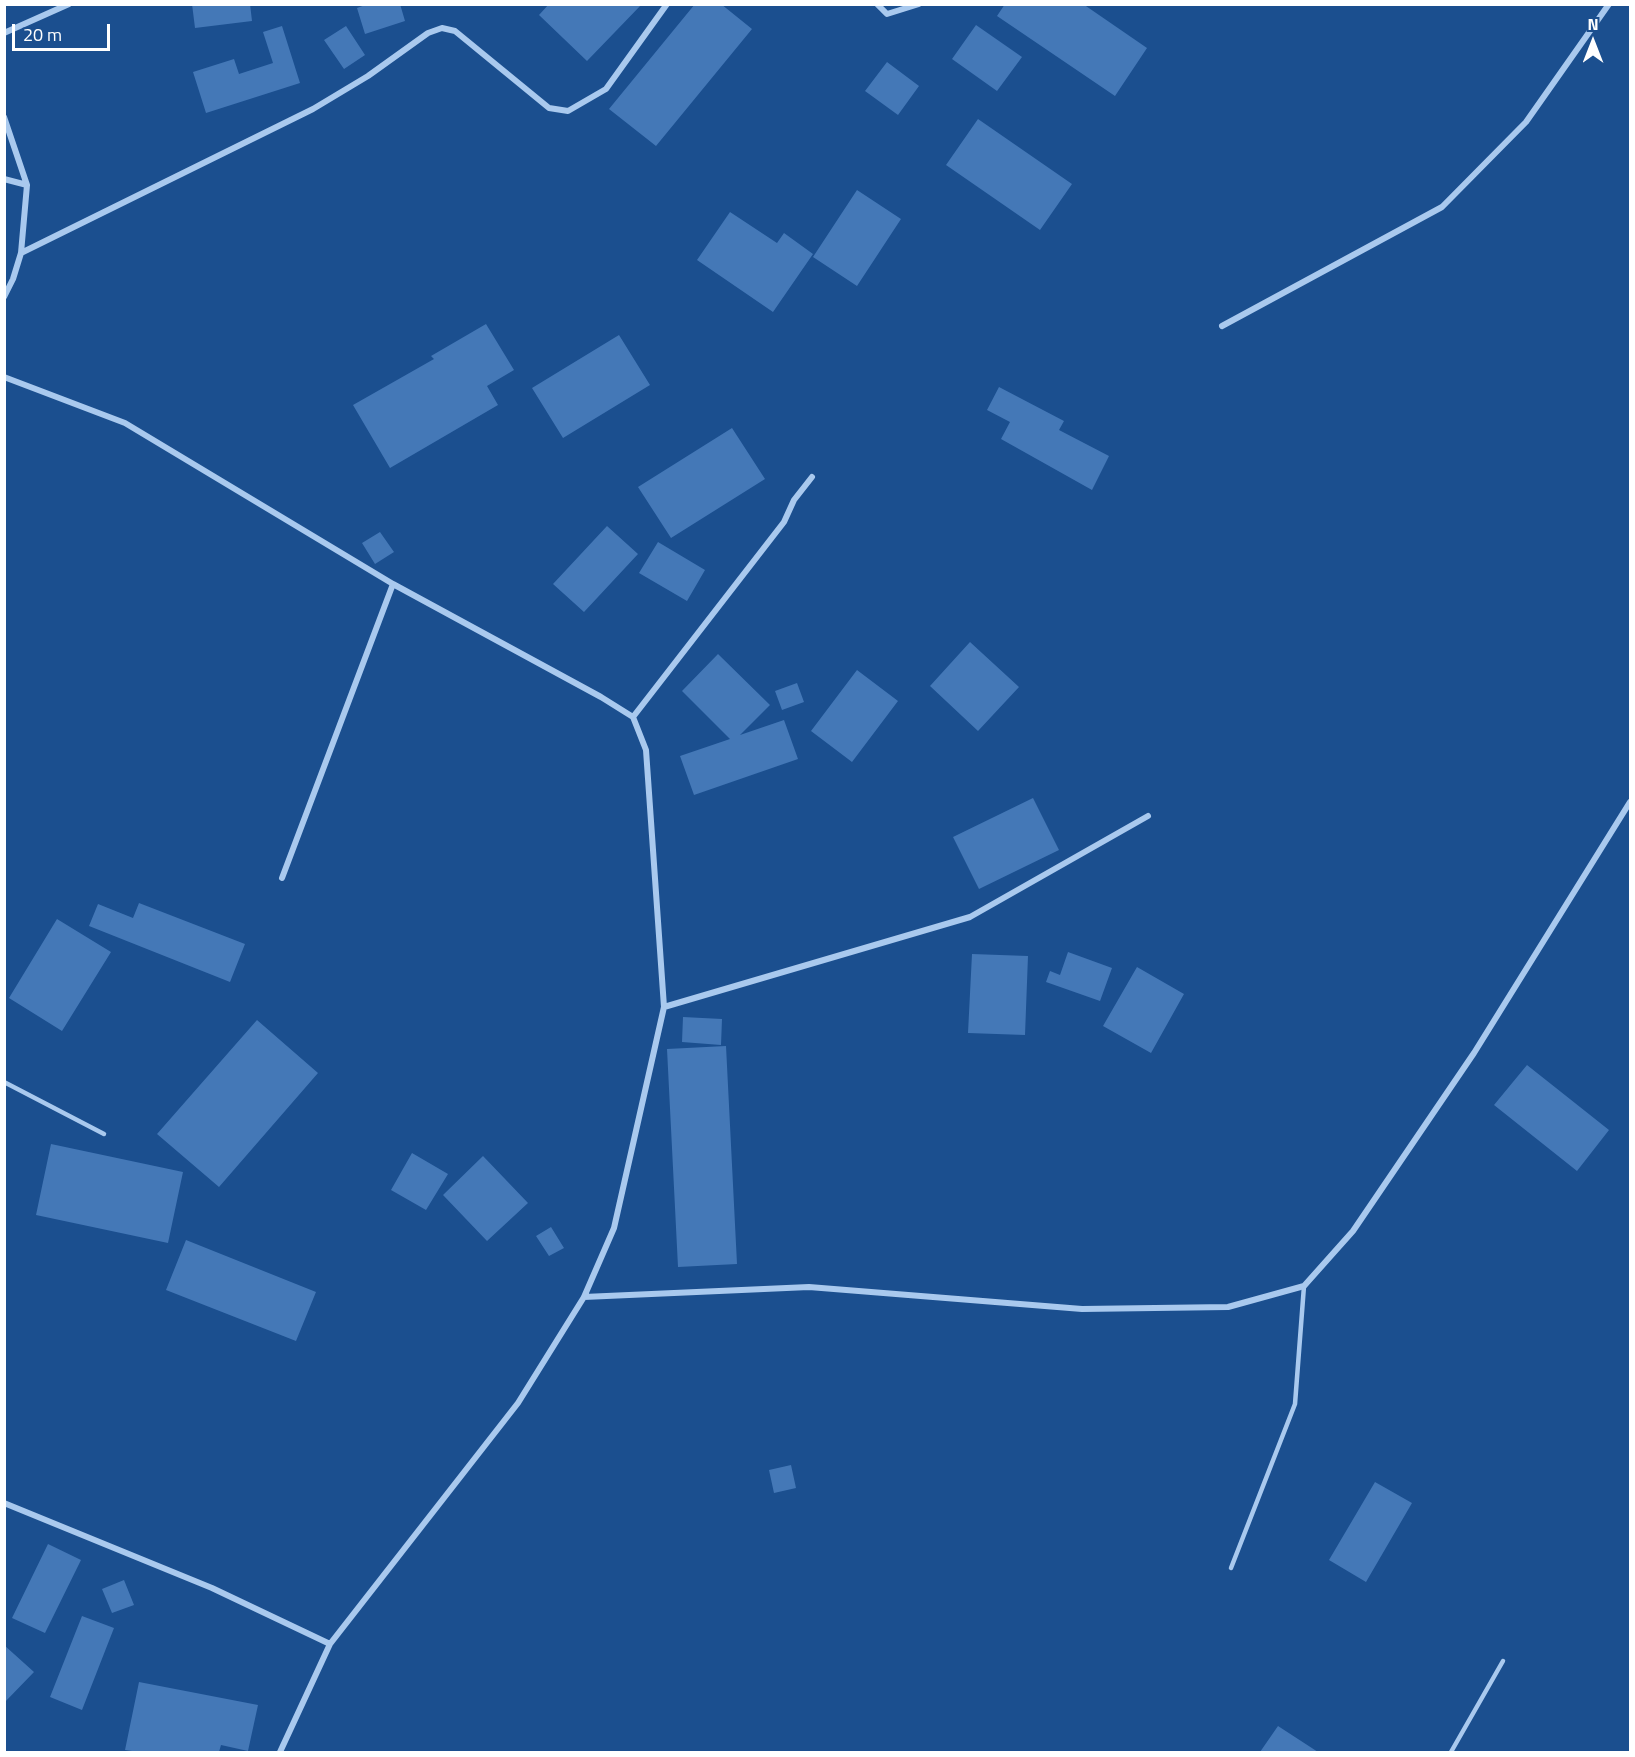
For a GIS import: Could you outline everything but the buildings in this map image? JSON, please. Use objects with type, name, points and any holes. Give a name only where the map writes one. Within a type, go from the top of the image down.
[{"type":"street","points":[[4,33],[69,4]]},
{"type":"street","points":[[21,253],[304,114],[368,75],[428,33],[442,28],[455,31],[549,108],[568,111],[606,88],[667,4]]},
{"type":"street","points":[[877,4],[887,14],[919,4]]},
{"type":"street","points":[[1222,326],[1442,207],[1526,122],[1609,4]]},
{"type":"street","points":[[4,117],[27,185],[21,253],[14,279],[4,297]]},
{"type":"street","points":[[4,178],[27,185]]},
{"type":"street","points":[[4,377],[125,423],[393,584],[633,717],[646,750],[664,1007],[614,1228],[584,1297],[518,1402],[330,1644],[280,1752]]},
{"type":"street","points":[[633,717],[784,522],[794,500],[812,477]]},
{"type":"street","points":[[282,878],[393,584]]},
{"type":"street","points":[[584,1297],[809,1287],[1082,1309],[1228,1307],[1304,1286],[1353,1231],[1467,1063],[1630,802]]},
{"type":"street","points":[[664,1007],[970,917],[1148,816]]},
{"type":"street","points":[[4,1503],[212,1588],[330,1644]]},
{"type":"lane","points":[[4,1082],[104,1134]]},
{"type":"lane","points":[[1231,1568],[1295,1404],[1304,1286]]},
{"type":"lane","points":[[1451,1752],[1503,1661]]}]
